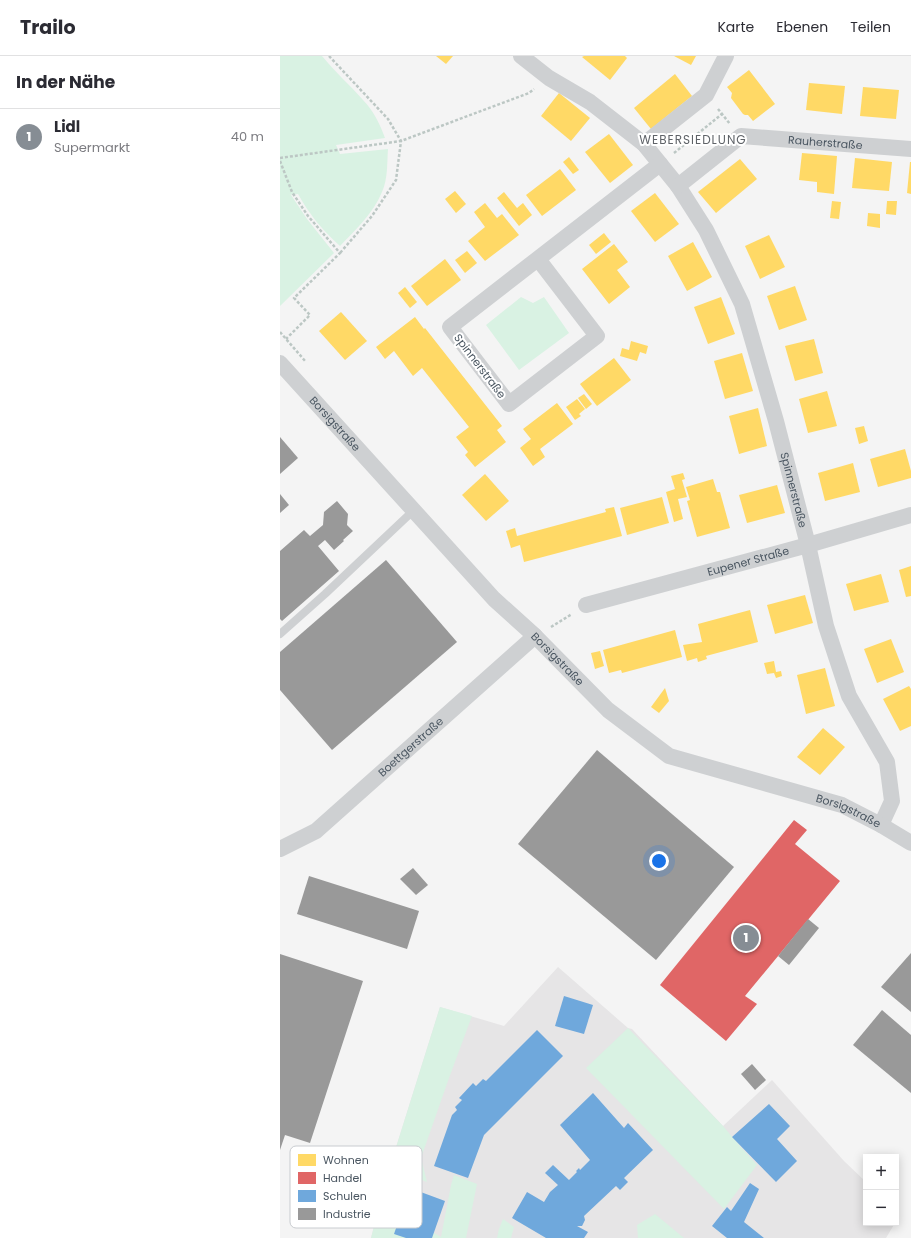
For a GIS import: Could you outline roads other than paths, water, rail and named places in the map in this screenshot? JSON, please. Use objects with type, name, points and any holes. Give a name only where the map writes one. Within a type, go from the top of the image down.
[{"type":"street","name":"Spinnerstraße","points":[[522,56],[549,78],[590,102],[644,144],[678,186],[706,230],[742,304],[776,421],[808,545],[826,626],[849,696],[887,762],[892,801],[881,825]]},
{"type":"street","points":[[644,144],[706,95],[726,56]]},
{"type":"street","name":"Rauherstraße","points":[[678,186],[740,136],[911,149]]},
{"type":"street","name":"Spinnerstraße","points":[[538,259],[597,336],[509,404],[450,327],[660,164]]},
{"type":"street","name":"Borsigstraße","points":[[280,363],[494,598],[535,636],[608,710],[669,756],[842,805],[881,825],[911,843]]},
{"type":"street","name":"Eupener Straße","points":[[586,605],[808,545],[911,515]]},
{"type":"street","name":"Boettgerstraße","points":[[280,849],[316,831],[535,636]]},
{"type":"lane","points":[[280,634],[325,594],[414,510]]},
{"type":"place","name":"Lidl","points":[[746,938]]},
{"type":"district","name":"WEBERSIEDLUNG","points":[[693,140]]}]
